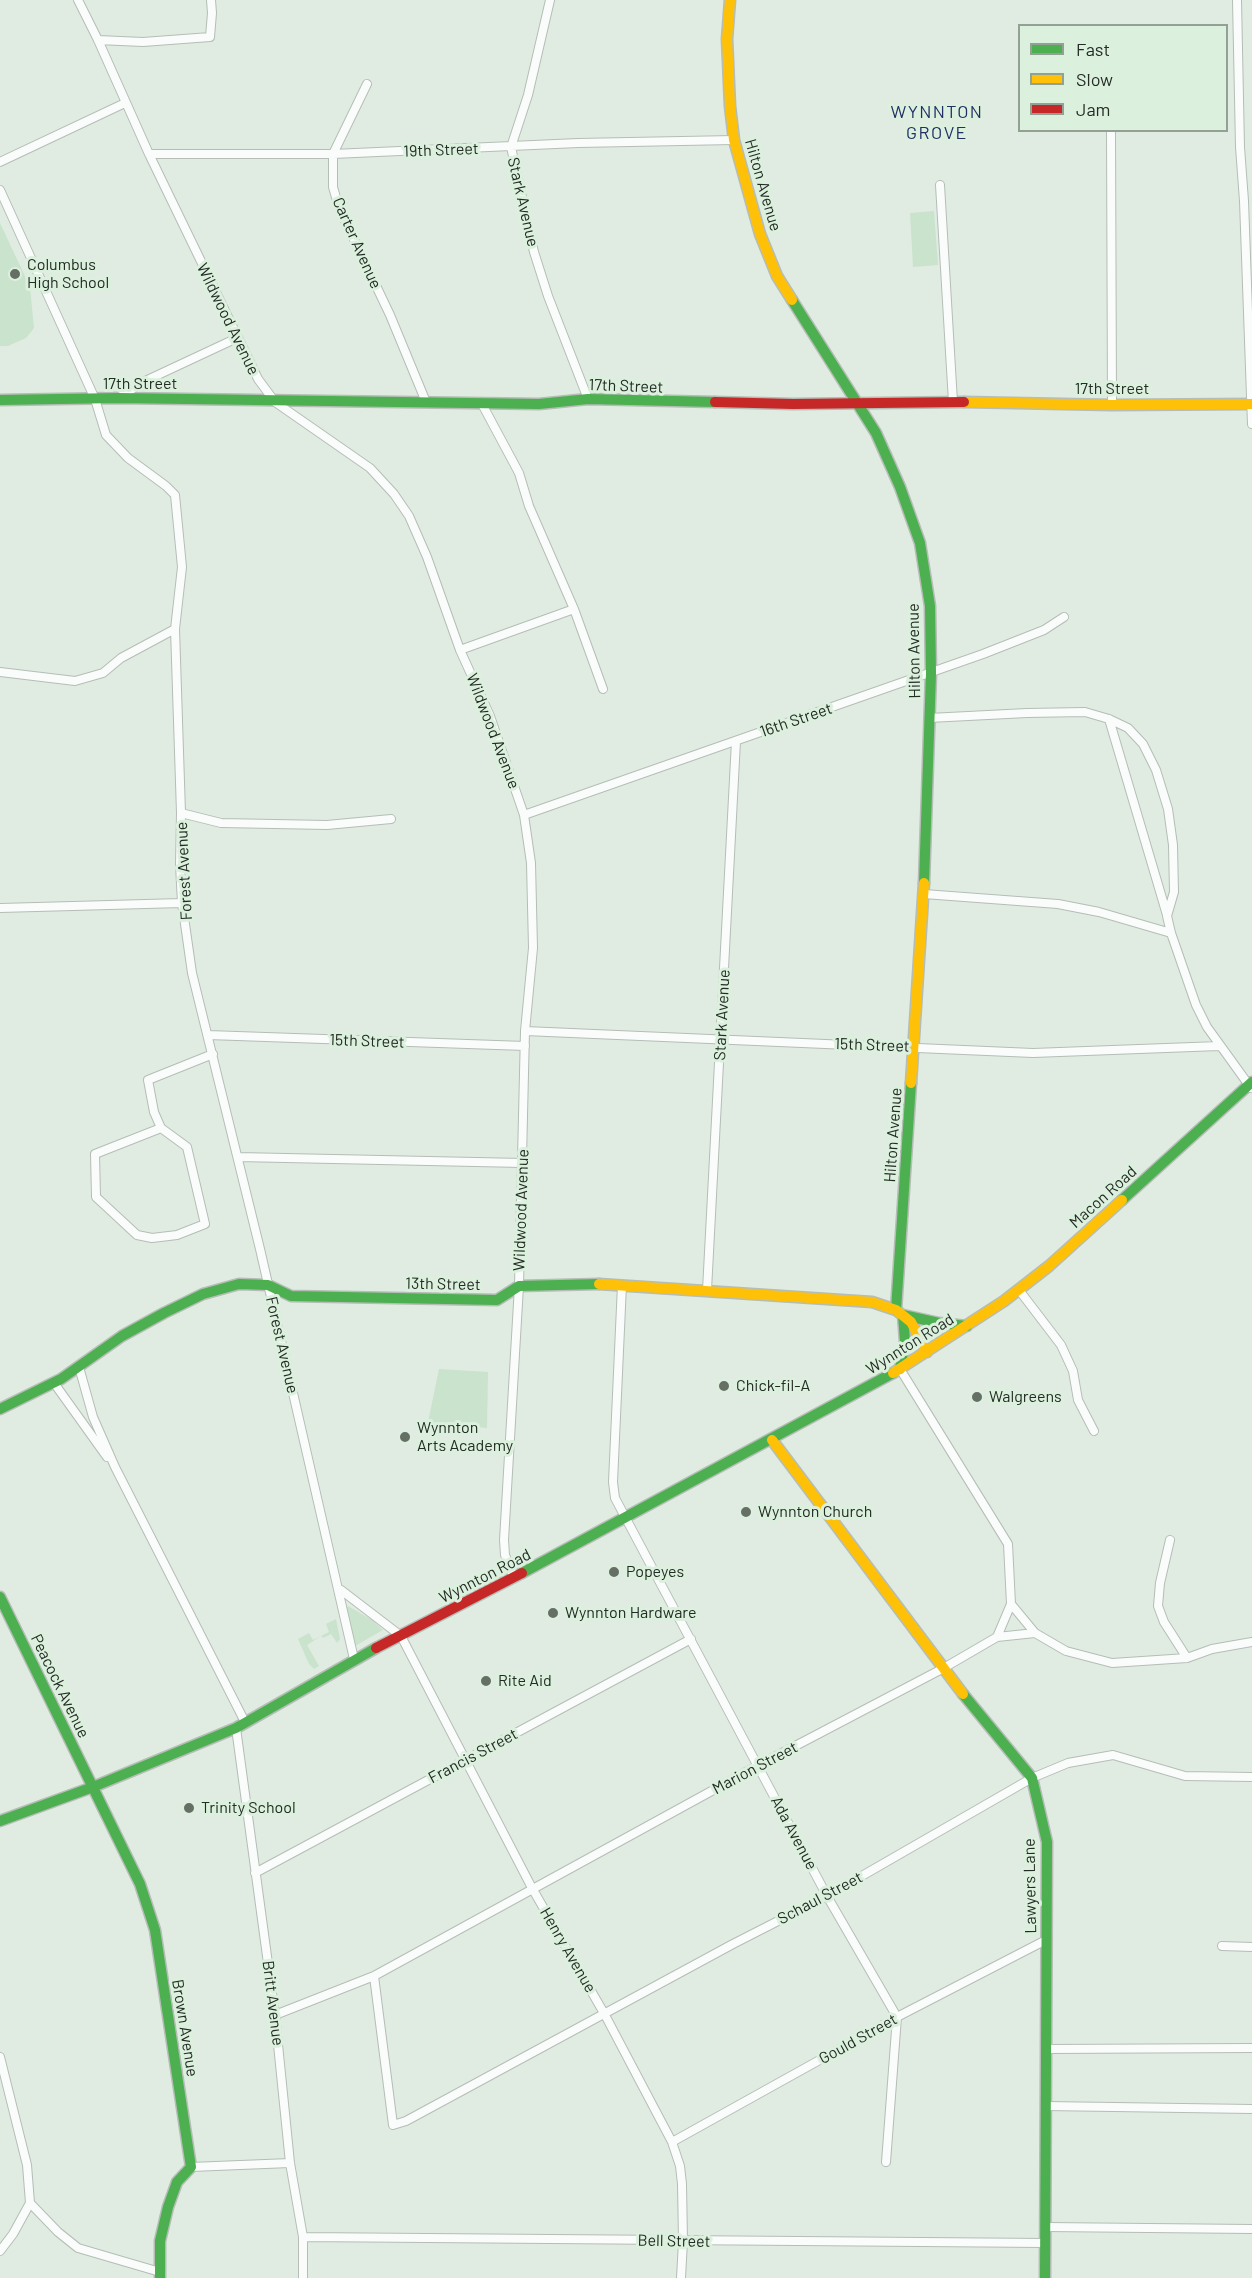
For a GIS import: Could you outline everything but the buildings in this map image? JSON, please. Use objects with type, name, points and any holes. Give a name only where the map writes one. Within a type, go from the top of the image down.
[{"type":"street","name":"Wildwood Avenue","points":[[78,0],[149,154],[258,379],[275,402],[370,468],[394,494],[409,516],[427,557],[460,650],[490,716],[524,815],[531,863],[533,946],[525,1031],[519,1286],[504,1540],[505,1556],[514,1578]]},
{"type":"street","points":[[98,40],[143,42],[210,37],[213,13],[211,0]]},
{"type":"street","name":"Stark Avenue","points":[[550,0],[528,95],[511,147],[534,252],[548,296],[588,399]]},
{"type":"street","name":"Hilton Avenue","points":[[730,0],[727,74],[734,140],[760,234],[777,276],[876,434],[895,476],[920,543],[930,606],[931,673],[924,894],[900,1313],[905,1341],[900,1369]]},
{"type":"street","points":[[1237,0],[1240,147],[1252,424]]},
{"type":"street","name":"Carter Avenue","points":[[368,84],[333,154],[333,187],[339,208],[390,315],[426,402]]},
{"type":"street","points":[[0,162],[125,103]]},
{"type":"street","points":[[1111,132],[1112,405]]},
{"type":"street","name":"19th Street","points":[[149,154],[333,154],[578,143],[734,140]]},
{"type":"street","points":[[940,185],[953,402]]},
{"type":"street","name":"Forest Avenue","points":[[0,190],[95,399],[106,435],[128,458],[175,495],[182,567],[174,629],[181,813],[180,865],[182,903],[192,973],[238,1157],[354,1659]]},
{"type":"street","points":[[118,398],[145,381],[237,338]]},
{"type":"street","name":"17th Street","points":[[0,400],[118,398],[539,404],[588,399],[857,404],[953,402],[1112,405],[1251,404]]},
{"type":"street","points":[[482,404],[519,473],[530,506],[574,609],[603,689]]},
{"type":"street","points":[[460,650],[574,609]]},
{"type":"street","name":"16th Street","points":[[524,815],[931,673],[1044,630],[1064,617]]},
{"type":"street","points":[[0,672],[75,681],[103,673],[121,658],[174,629]]},
{"type":"street","points":[[929,718],[1085,712],[1109,719],[1128,728],[1143,744],[1156,770],[1168,809],[1173,845],[1174,892],[1167,916]]},
{"type":"street","points":[[1109,719],[1171,933],[1196,1005],[1219,1046],[1251,1085]]},
{"type":"street","name":"Stark Avenue","points":[[707,1290],[735,741]]},
{"type":"street","points":[[181,813],[221,823],[327,825],[391,819]]},
{"type":"street","points":[[924,894],[1058,904],[1099,912],[1171,933]]},
{"type":"street","points":[[0,908],[182,903]]},
{"type":"street","name":"15th Street","points":[[525,1031],[1033,1053],[1219,1046]]},
{"type":"street","name":"15th Street","points":[[208,1035],[525,1046]]},
{"type":"street","points":[[161,1128],[95,1154],[96,1197],[136,1234],[152,1238],[177,1235],[205,1224],[187,1147],[161,1128],[154,1112],[148,1080],[213,1054]]},
{"type":"street","name":"Macon Road","points":[[968,1326],[1019,1290],[1073,1245],[1251,1085]]},
{"type":"street","points":[[238,1157],[523,1163]]},
{"type":"street","name":"13th Street","points":[[0,1409],[54,1383],[122,1336],[203,1294],[239,1284],[268,1285],[291,1296],[497,1300],[519,1286],[622,1285],[865,1301],[939,1323],[968,1326]]},
{"type":"street","points":[[622,1285],[613,1482],[615,1498],[626,1518]]},
{"type":"street","points":[[1019,1290],[1061,1345],[1072,1371],[1078,1400],[1094,1431]]},
{"type":"street","points":[[900,1313],[911,1322],[927,1352]]},
{"type":"street","name":"Wynnton Road","points":[[0,1821],[93,1788],[241,1725],[354,1659],[514,1578],[772,1440],[900,1369],[968,1326]]},
{"type":"street","points":[[79,1367],[93,1417],[115,1467]]},
{"type":"street","points":[[900,1369],[1008,1544],[1011,1604],[997,1637]]},
{"type":"street","points":[[54,1383],[115,1467]]},
{"type":"street","name":"Lawyers Lane","points":[[772,1440],[942,1669],[1032,1778],[1047,1842],[1045,2278]]},
{"type":"street","name":"Britt Avenue","points":[[115,1467],[241,1725],[255,1873],[276,2015],[290,2163],[303,2237],[303,2278]]},
{"type":"street","name":"Ada Avenue","points":[[626,1518],[828,1896],[897,2017]]},
{"type":"street","points":[[1170,1540],[1160,1583],[1158,1606],[1164,1622],[1187,1658]]},
{"type":"street","points":[[339,1589],[345,1596],[401,1636]]},
{"type":"street","name":"Peacock Avenue","points":[[0,1597],[93,1788]]},
{"type":"street","points":[[1011,1604],[1035,1633],[1066,1651],[1112,1663],[1187,1658],[1212,1649],[1252,1642]]},
{"type":"street","name":"Marion Street","points":[[276,2015],[374,1976],[759,1765],[942,1669],[997,1637],[1035,1633]]},
{"type":"street","name":"Henry Avenue","points":[[401,1636],[532,1888],[605,2015],[672,2142],[681,2175],[683,2241],[681,2278]]},
{"type":"street","name":"Francis Street","points":[[255,1873],[691,1639]]},
{"type":"street","name":"Schaul Street","points":[[374,1976],[393,2125],[406,2121],[733,1944],[828,1896],[1032,1778],[1068,1763],[1113,1755],[1185,1776],[1252,1777]]},
{"type":"street","name":"Brown Avenue","points":[[93,1788],[140,1884],[154,1930],[191,2167]]},
{"type":"street","name":"Gould Street","points":[[672,2142],[897,2017],[1046,1940]]},
{"type":"street","points":[[1222,1946],[1252,1947]]},
{"type":"street","points":[[886,2162],[897,2017]]},
{"type":"street","points":[[1046,2049],[1252,2048]]},
{"type":"street","points":[[0,2056],[27,2165],[30,2204],[13,2234],[0,2251]]},
{"type":"street","points":[[1046,2106],[1252,2109]]},
{"type":"street","points":[[30,2204],[78,2248],[160,2275],[159,2241],[168,2207],[177,2182],[191,2167],[290,2163]]},
{"type":"street","points":[[1045,2227],[1252,2229]]},
{"type":"street","name":"Bell Street","points":[[303,2237],[1045,2243]]},
{"type":"green space","points":[[934,211],[938,265],[913,267],[910,213]]},
{"type":"green space","points":[[0,223],[30,287],[34,328],[26,338],[8,346],[0,346]]},
{"type":"green space","points":[[439,1369],[488,1372],[487,1428],[428,1422]]},
{"type":"green space","points":[[346,1607],[372,1620],[383,1630],[355,1646]]},
{"type":"green space","points":[[336,1619],[340,1639],[337,1643],[331,1634],[323,1638],[321,1636],[329,1632],[326,1624]]},
{"type":"green space","points":[[309,1633],[313,1640],[321,1636],[307,1645],[319,1666],[314,1669],[309,1664],[298,1639]]},
{"type":"traffic: fast","points":[[792,300],[876,433],[900,487],[920,543],[930,606],[931,673],[924,883]]},
{"type":"traffic: fast","points":[[0,400],[118,398],[539,404],[588,399],[715,402]]},
{"type":"traffic: fast","points":[[1122,1200],[1252,1082]]},
{"type":"traffic: fast","points":[[896,1310],[911,1083]]},
{"type":"traffic: fast","points":[[0,1409],[61,1379],[122,1336],[164,1313],[203,1294],[239,1284],[268,1285],[291,1296],[497,1300],[519,1286],[599,1284]]},
{"type":"traffic: fast","points":[[900,1369],[905,1341],[903,1315],[967,1326]]},
{"type":"traffic: fast","points":[[522,1573],[893,1373]]},
{"type":"traffic: fast","points":[[0,1597],[140,1884],[155,1930],[191,2167],[177,2182],[168,2207],[160,2241],[160,2278]]},
{"type":"traffic: fast","points":[[0,1821],[93,1787],[236,1728],[376,1648]]},
{"type":"traffic: fast","points":[[963,1694],[1032,1778],[1047,1842],[1045,2278]]},
{"type":"traffic: slow","points":[[730,0],[727,39],[734,140],[760,234],[777,276],[792,300]]},
{"type":"traffic: slow","points":[[964,402],[1112,405],[1252,404]]},
{"type":"traffic: slow","points":[[911,1083],[924,883]]},
{"type":"traffic: slow","points":[[893,1373],[1004,1301],[1049,1266],[1122,1200]]},
{"type":"traffic: slow","points":[[599,1284],[872,1302],[896,1310],[911,1322],[927,1352]]},
{"type":"traffic: slow","points":[[772,1440],[963,1694]]},
{"type":"traffic: jam","points":[[715,402],[793,404],[964,402]]},
{"type":"traffic: jam","points":[[376,1648],[522,1573]]},
{"type":"place","name":"Columbus High School","points":[[15,274]]},
{"type":"place","name":"Chick-fil-A","points":[[724,1386]]},
{"type":"place","name":"Walgreens","points":[[977,1397]]},
{"type":"place","name":"Wynnton Arts Academy","points":[[405,1437]]},
{"type":"place","name":"Wynnton Church","points":[[746,1512]]},
{"type":"place","name":"Popeyes","points":[[614,1572]]},
{"type":"place","name":"Wynnton Hardware","points":[[553,1613]]},
{"type":"place","name":"Rite Aid","points":[[486,1681]]},
{"type":"place","name":"Trinity School","points":[[189,1808]]},
{"type":"district","name":"WYNNTON GROVE","points":[[937,122]]}]
